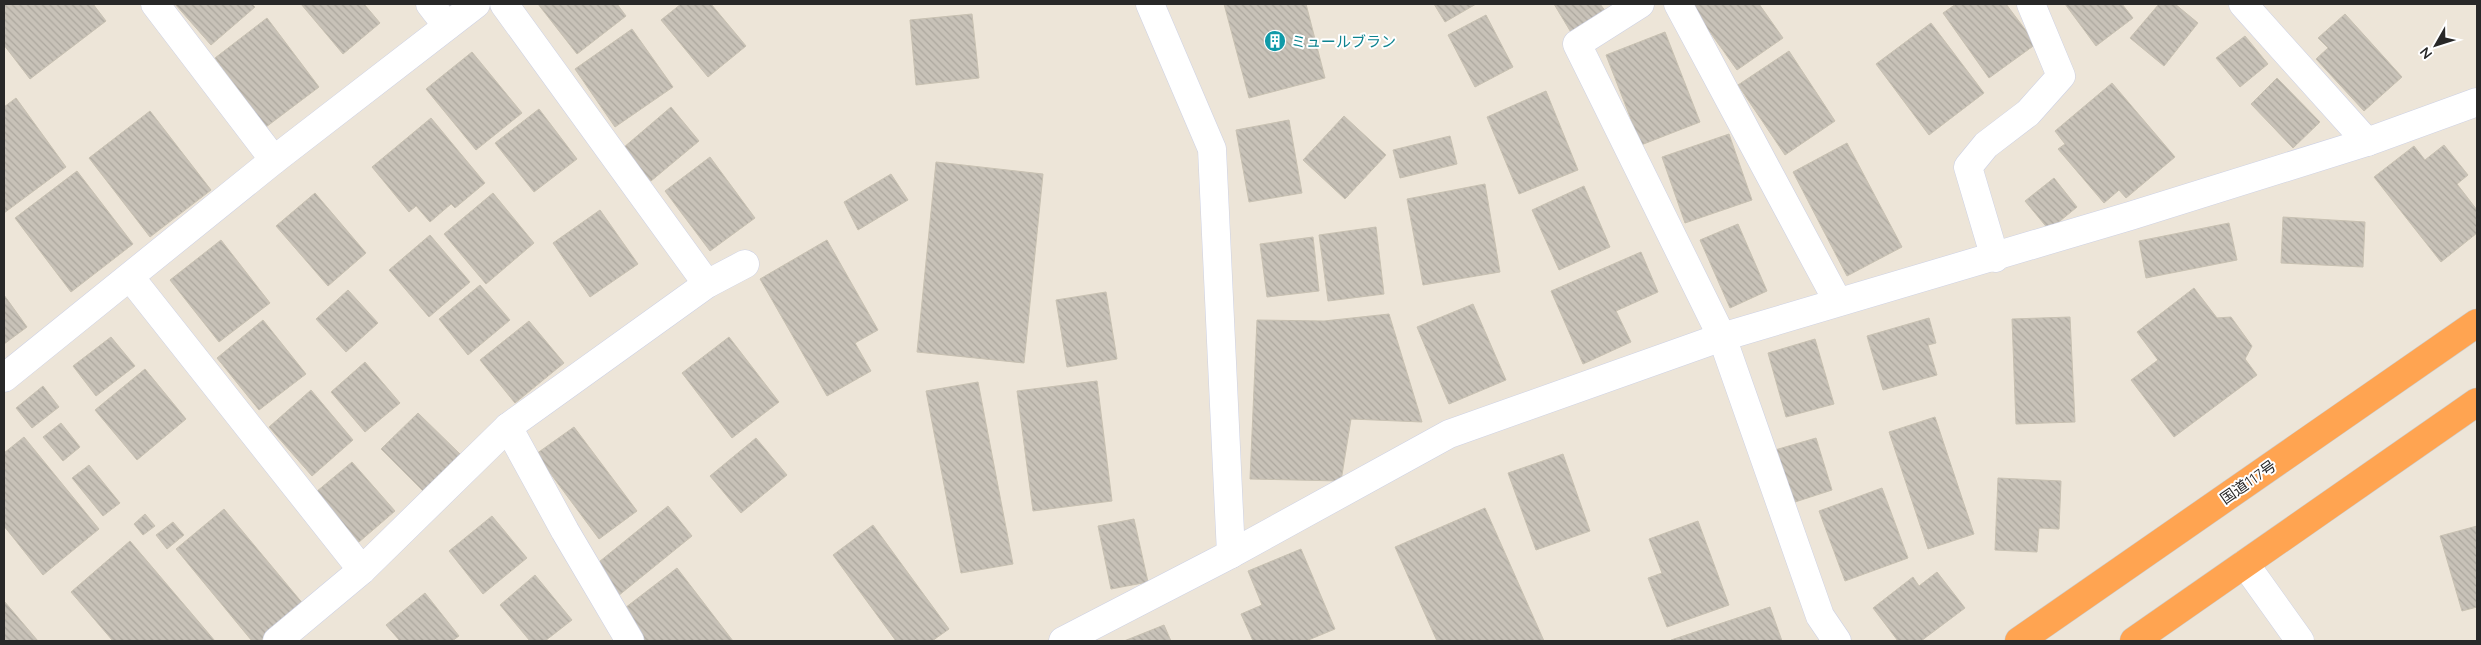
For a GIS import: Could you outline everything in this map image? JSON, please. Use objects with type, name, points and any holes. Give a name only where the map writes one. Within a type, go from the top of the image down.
[{"type":"highway","name":"国道117号","points":[[2019,641],[2477,323]]},
{"type":"highway","points":[[2134,641],[2477,402]]},
{"type":"street","points":[[155,4],[274,160]]},
{"type":"street","points":[[430,4],[447,26]]},
{"type":"street","points":[[4,378],[274,160],[476,4]]},
{"type":"street","points":[[504,4],[707,284]]},
{"type":"street","points":[[1150,4],[1212,149],[1231,554]]},
{"type":"street","points":[[1640,4],[1578,44],[1722,337],[1820,616],[1837,641]]},
{"type":"street","points":[[1678,4],[1838,302]]},
{"type":"street","points":[[1995,258],[1968,167],[1986,145],[2028,113],[2061,76],[2030,4]]},
{"type":"street","points":[[2243,4],[2367,142]]},
{"type":"street","points":[[1063,641],[1231,554],[1449,434],[1722,337],[1995,258],[2367,142],[2477,102]]},
{"type":"street","points":[[277,641],[362,570],[508,427],[707,284],[745,264]]},
{"type":"street","points":[[130,277],[362,570]]},
{"type":"street","points":[[508,427],[565,531],[630,641]]},
{"type":"street","points":[[2245,564],[2300,641]]},
{"type":"building","points":[[4,4],[93,4],[106,21],[30,79],[4,45]]},
{"type":"building","points":[[175,4],[252,4],[255,7],[211,45]]},
{"type":"building","points":[[301,4],[364,4],[380,23],[343,54]]},
{"type":"building","points":[[538,4],[617,4],[626,16],[577,54]]},
{"type":"building","points":[[681,4],[711,4],[746,46],[708,77],[661,20]]},
{"type":"building","name":"ミュールブラン","points":[[1224,4],[1306,4],[1325,78],[1249,98]]},
{"type":"building","points":[[1434,4],[1476,4],[1445,22]]},
{"type":"building","points":[[1554,4],[1600,4],[1606,12],[1572,34]]},
{"type":"building","points":[[1690,4],[1759,4],[1783,38],[1737,70]]},
{"type":"building","points":[[1956,4],[2006,4],[2036,44],[1989,78],[1943,13]]},
{"type":"building","points":[[2065,4],[2122,4],[2133,18],[2096,46]]},
{"type":"building","points":[[2159,4],[2175,4],[2198,23],[2164,66],[2130,38]]},
{"type":"building","points":[[972,14],[979,78],[916,85],[910,20]]},
{"type":"building","points":[[2345,14],[2402,77],[2364,111],[2316,59],[2328,48],[2318,38]]},
{"type":"building","points":[[1486,15],[1513,67],[1475,87],[1448,35]]},
{"type":"building","points":[[267,18],[319,87],[266,127],[215,58]]},
{"type":"building","points":[[1931,23],[1984,93],[1929,135],[1876,64]]},
{"type":"building","points":[[632,29],[673,87],[615,127],[575,69]]},
{"type":"building","points":[[1665,32],[1700,122],[1641,145],[1606,55]]},
{"type":"building","points":[[2245,36],[2268,64],[2240,87],[2216,58]]},
{"type":"building","points":[[1789,51],[1835,121],[1785,155],[1738,85]]},
{"type":"building","points":[[472,52],[522,113],[476,150],[426,89]]},
{"type":"building","points":[[2277,78],[2320,122],[2293,148],[2251,104]]},
{"type":"building","points":[[2112,83],[2175,157],[2126,198],[2119,190],[2104,203],[2058,149],[2065,144],[2055,131]]},
{"type":"building","points":[[1546,91],[1578,170],[1519,194],[1487,117]]},
{"type":"building","points":[[16,98],[66,167],[4,213],[4,107]]},
{"type":"building","points":[[671,107],[699,141],[651,181],[623,148]]},
{"type":"building","points":[[539,109],[577,159],[534,192],[495,143]]},
{"type":"building","points":[[150,111],[211,190],[150,237],[89,158]]},
{"type":"building","points":[[1344,116],[1386,155],[1345,199],[1303,160]]},
{"type":"building","points":[[431,118],[485,183],[455,208],[451,204],[430,222],[416,206],[409,212],[372,167]]},
{"type":"building","points":[[1289,120],[1302,193],[1249,202],[1236,130]]},
{"type":"building","points":[[1729,134],[1752,200],[1685,223],[1662,157]]},
{"type":"building","points":[[1450,136],[1457,164],[1400,178],[1393,150]]},
{"type":"building","points":[[1847,143],[1902,247],[1847,276],[1793,172]]},
{"type":"building","points":[[2444,145],[2468,175],[2457,184],[2477,210],[2477,233],[2441,262],[2374,177],[2414,146],[2425,160]]},
{"type":"building","points":[[710,157],[755,218],[710,251],[665,191]]},
{"type":"building","points":[[936,162],[1043,174],[1024,363],[917,352]]},
{"type":"building","points":[[77,171],[133,244],[71,292],[15,218]]},
{"type":"building","points":[[891,174],[908,200],[858,230],[844,202]]},
{"type":"building","points":[[2054,178],[2077,207],[2049,230],[2025,201]]},
{"type":"building","points":[[1485,184],[1500,272],[1423,285],[1407,199]]},
{"type":"building","points":[[1584,186],[1610,247],[1559,270],[1532,210]]},
{"type":"building","points":[[315,193],[366,253],[328,286],[276,226]]},
{"type":"building","points":[[493,193],[534,243],[486,284],[444,234]]},
{"type":"building","points":[[600,210],[638,264],[590,297],[553,243]]},
{"type":"building","points":[[2283,217],[2365,222],[2363,267],[2281,263]]},
{"type":"building","points":[[2229,223],[2237,260],[2146,278],[2139,241]]},
{"type":"building","points":[[1738,224],[1767,291],[1730,308],[1700,240]]},
{"type":"building","points":[[1376,227],[1384,294],[1328,301],[1319,235]]},
{"type":"building","points":[[430,235],[470,282],[429,317],[389,270]]},
{"type":"building","points":[[1313,237],[1319,291],[1267,297],[1260,244]]},
{"type":"building","points":[[221,240],[270,303],[219,342],[170,280]]},
{"type":"building","points":[[827,240],[878,330],[855,343],[871,371],[827,396],[760,279]]},
{"type":"building","points":[[1641,252],[1658,292],[1616,311],[1631,342],[1583,364],[1551,291]]},
{"type":"building","points":[[480,285],[510,320],[468,355],[439,319]]},
{"type":"building","points":[[2194,288],[2217,318],[2231,317],[2252,346],[2245,359],[2257,375],[2174,437],[2131,380],[2158,360],[2137,332]]},
{"type":"building","points":[[348,290],[378,323],[346,352],[316,319]]},
{"type":"building","points":[[1106,292],[1117,359],[1067,367],[1056,300]]},
{"type":"building","points":[[4,295],[27,327],[4,344]]},
{"type":"building","points":[[1473,304],[1506,380],[1449,404],[1417,327]]},
{"type":"building","points":[[1389,314],[1422,422],[1351,419],[1341,481],[1250,479],[1257,320],[1324,321]]},
{"type":"building","points":[[2070,317],[2075,422],[2016,424],[2012,319]]},
{"type":"building","points":[[1929,318],[1936,343],[1928,345],[1937,375],[1883,390],[1867,336]]},
{"type":"building","points":[[263,320],[306,374],[259,410],[217,358]]},
{"type":"building","points":[[529,321],[564,363],[515,403],[480,360]]},
{"type":"building","points":[[111,337],[135,366],[96,396],[73,366]]},
{"type":"building","points":[[729,337],[779,402],[732,438],[682,373]]},
{"type":"building","points":[[1815,339],[1834,404],[1786,417],[1768,353]]},
{"type":"building","points":[[365,362],[400,403],[365,432],[331,392]]},
{"type":"building","points":[[145,369],[186,419],[137,460],[95,410]]},
{"type":"building","points":[[1097,381],[1112,501],[1033,511],[1017,391]]},
{"type":"building","points":[[978,382],[1013,564],[961,573],[926,391]]},
{"type":"building","points":[[43,386],[59,407],[32,428],[16,408]]},
{"type":"building","points":[[311,390],[353,440],[312,476],[269,427]]},
{"type":"building","points":[[418,413],[460,454],[423,491],[381,449]]},
{"type":"building","points":[[1935,417],[1974,534],[1928,549],[1889,432]]},
{"type":"building","points":[[61,423],[80,447],[63,461],[43,437]]},
{"type":"building","points":[[574,427],[637,511],[599,539],[536,454]]},
{"type":"building","points":[[24,437],[99,529],[43,575],[4,526],[4,453]]},
{"type":"building","points":[[756,438],[787,475],[741,513],[710,476]]},
{"type":"building","points":[[1816,438],[1832,490],[1792,503],[1775,450]]},
{"type":"building","points":[[1563,454],[1590,531],[1536,550],[1508,473]]},
{"type":"building","points":[[352,462],[395,511],[359,542],[316,492]]},
{"type":"building","points":[[89,465],[120,503],[103,516],[72,478]]},
{"type":"building","points":[[1998,478],[2061,481],[2059,529],[2039,528],[2037,552],[1995,550]]},
{"type":"building","points":[[1882,488],[1908,558],[1845,581],[1819,511]]},
{"type":"building","points":[[668,506],[692,536],[618,596],[594,566]]},
{"type":"building","points":[[1485,508],[1544,641],[1437,641],[1395,547]]},
{"type":"building","points":[[224,509],[304,605],[260,641],[252,641],[176,549]]},
{"type":"building","points":[[145,514],[155,526],[143,535],[134,524]]},
{"type":"building","points":[[492,516],[527,558],[483,594],[449,551]]},
{"type":"building","points":[[1134,519],[1148,582],[1111,589],[1098,526]]},
{"type":"building","points":[[1698,521],[1729,605],[1667,627],[1648,578],[1662,573],[1649,539]]},
{"type":"building","points":[[173,522],[184,535],[167,549],[156,535]]},
{"type":"building","points":[[873,525],[949,629],[932,641],[896,641],[833,555]]},
{"type":"building","points":[[2477,526],[2477,607],[2462,611],[2440,536]]},
{"type":"building","points":[[130,541],[215,641],[113,641],[71,592]]},
{"type":"building","points":[[1301,549],[1335,629],[1306,641],[1253,641],[1241,614],[1262,605],[1248,571]]},
{"type":"building","points":[[677,568],[733,641],[644,641],[621,611]]},
{"type":"building","points":[[1937,572],[1965,608],[1921,641],[1898,641],[1873,608],[1913,577],[1919,586]]},
{"type":"building","points":[[535,575],[572,620],[545,641],[530,641],[500,605]]},
{"type":"building","points":[[425,593],[459,636],[452,641],[400,641],[386,625]]},
{"type":"building","points":[[4,601],[38,641],[4,641]]},
{"type":"building","points":[[1770,607],[1782,641],[1671,640]]},
{"type":"building","points":[[1164,625],[1171,641],[1124,641]]},
{"type":"place","name":"ミュールブラン","points":[[1275,41]]}]
